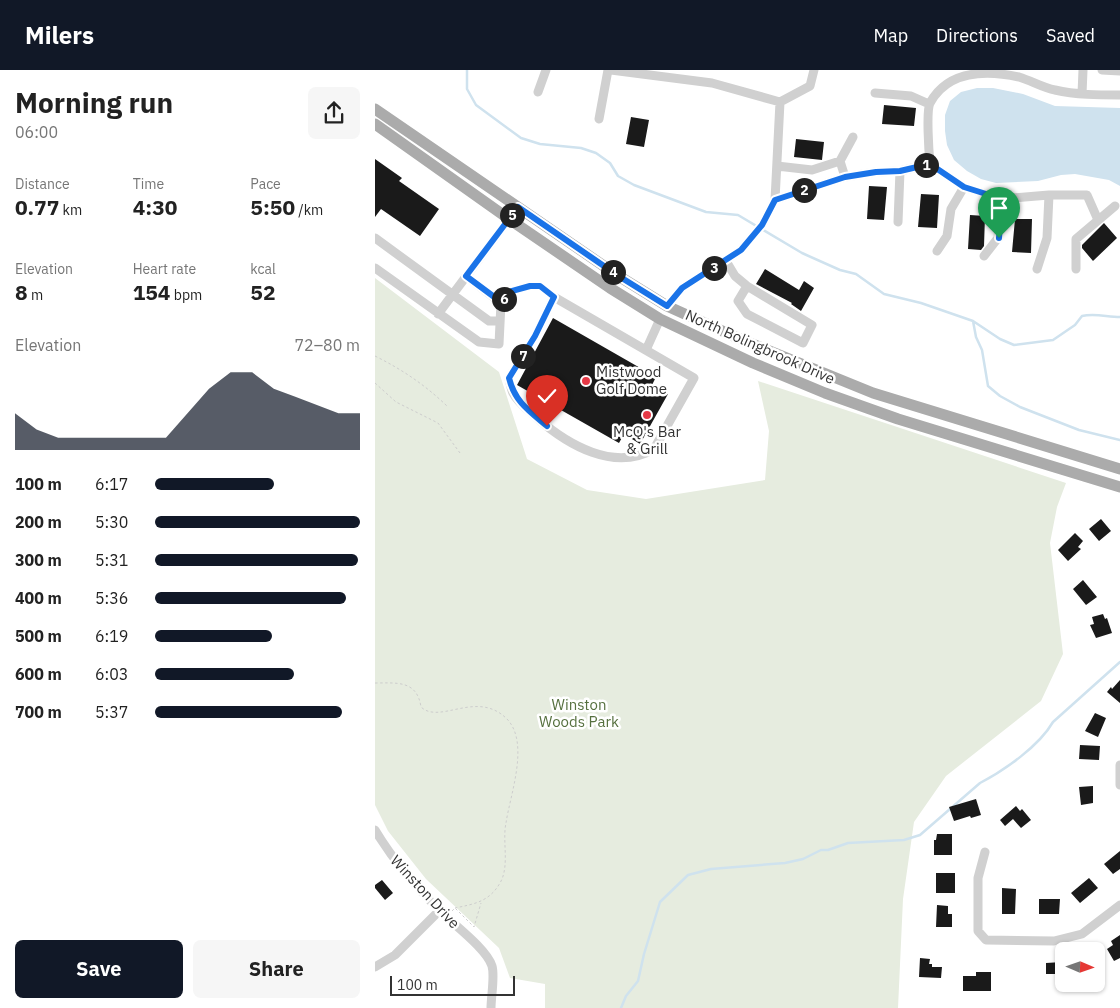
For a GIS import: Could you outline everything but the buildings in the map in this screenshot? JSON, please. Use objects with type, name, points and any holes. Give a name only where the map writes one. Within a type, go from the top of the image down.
[{"type":"main road","name":"North Bolingbrook Drive","points":[[375,109],[617,275],[667,306],[768,351],[873,393],[1120,469]]},
{"type":"main road","name":"North Bolingbrook Drive","points":[[375,124],[509,219],[610,288],[660,319],[753,363],[825,394],[898,419],[1120,487]]},
{"type":"street","points":[[538,92],[546,70]]},
{"type":"street","points":[[599,119],[610,70],[712,83],[780,102],[806,90],[813,79],[814,70]]},
{"type":"street","points":[[1082,94],[1083,70]]},
{"type":"street","points":[[1103,70],[1120,71]]},
{"type":"street","points":[[930,164],[929,104],[955,73],[974,71],[1019,74],[1055,90],[1082,94],[1120,95]]},
{"type":"street","points":[[875,93],[911,96],[929,104]]},
{"type":"street","points":[[667,306],[682,288],[727,261],[741,250],[755,236],[762,225],[775,200],[780,102]]},
{"type":"street","points":[[777,166],[812,170],[840,161],[853,137]]},
{"type":"street","points":[[840,161],[845,177]]},
{"type":"street","points":[[775,200],[845,177],[876,172],[900,171],[930,164],[964,187],[1002,199],[1049,195],[1087,195],[1098,220]]},
{"type":"street","points":[[898,222],[900,171]]},
{"type":"street","points":[[937,251],[947,236],[951,209],[964,187]]},
{"type":"street","points":[[1037,270],[1047,238],[1049,195]]},
{"type":"street","points":[[984,256],[999,238],[1002,199]]},
{"type":"street","points":[[1076,269],[1076,239],[1115,206]]},
{"type":"street","points":[[438,314],[518,207]]},
{"type":"street","points":[[375,238],[489,321],[500,321]]},
{"type":"street","points":[[727,261],[735,276],[747,286],[812,325],[803,343],[747,314],[738,301],[747,286]]},
{"type":"street","points":[[375,268],[479,342],[499,344],[501,302],[466,276]]},
{"type":"street","points":[[554,297],[693,378],[655,449],[644,454],[621,457],[590,452],[568,443],[523,406],[513,393],[509,378],[535,336],[554,297]]},
{"type":"street","points":[[646,350],[660,319]]},
{"type":"street","points":[[1120,765],[1120,785]]},
{"type":"street","name":"Winston Drive","points":[[375,830],[389,854],[405,874],[447,918],[481,949],[492,966],[491,1008]]},
{"type":"street","points":[[985,852],[977,878],[978,932],[986,940],[1053,941],[1082,934],[1120,905]]},
{"type":"street","points":[[375,967],[395,955],[439,910]]},
{"type":"path","points":[[501,302],[508,292],[530,286],[540,286],[554,297]]},
{"type":"path","points":[[375,356],[396,366],[423,384],[447,406]]},
{"type":"path","points":[[375,382],[396,402],[438,423],[460,453]]},
{"type":"path","points":[[375,684],[402,684],[411,687],[418,692],[421,707],[432,712],[470,706],[482,706],[493,709],[508,720],[514,731],[517,742],[516,773],[505,823],[504,872],[500,884],[481,902],[455,908],[447,918]]},
{"type":"path","points":[[455,908],[474,927],[481,902]]},
{"type":"green space","name":"Winston Woods Park","points":[[375,278],[499,372],[527,459],[587,490],[646,499],[765,480],[769,431],[758,381],[1066,483],[1057,507],[1050,543],[1063,654],[1041,701],[946,776],[914,822],[903,899],[898,1008],[545,1008],[545,984],[510,978],[499,948],[426,879],[388,831],[375,805]]},
{"type":"water","points":[[977,88],[993,88],[1023,94],[1055,106],[1120,108],[1120,186],[1109,180],[1075,174],[1061,175],[1038,181],[996,183],[981,179],[967,171],[954,160],[947,145],[945,115],[950,101],[961,92]]},
{"type":"waterway","points":[[467,70],[467,89],[476,105],[521,138],[540,144],[581,148],[596,153],[610,163],[618,176],[634,185],[706,212],[738,215],[802,253],[840,270],[856,274],[884,294],[921,303],[973,321],[1000,339],[1014,345],[1053,340],[1075,325],[1082,316],[1120,317]]},
{"type":"waterway","points":[[973,321],[976,337],[982,350],[988,386],[1000,396],[1020,407],[1079,430],[1120,440]]},
{"type":"waterway","points":[[621,1008],[626,996],[638,981],[660,902],[688,875],[711,869],[785,863],[803,859],[821,850],[828,850],[848,843],[904,840],[920,835],[980,783],[1000,771],[1030,748],[1053,722],[1120,662]]},
{"type":"place","name":"Mistwood Golf Dome","points":[[586,381]]},
{"type":"place","name":"McQ's Bar & Grill","points":[[647,415]]},
{"type":"route","points":[[547,426],[523,406],[513,393],[509,378],[535,336],[554,297],[540,286],[530,286],[508,292],[501,302],[466,276],[518,207],[617,275],[667,306],[682,288],[727,261],[741,250],[755,236],[775,200],[845,177],[876,172],[900,171],[930,164],[964,187],[1002,199],[999,238]]}]
